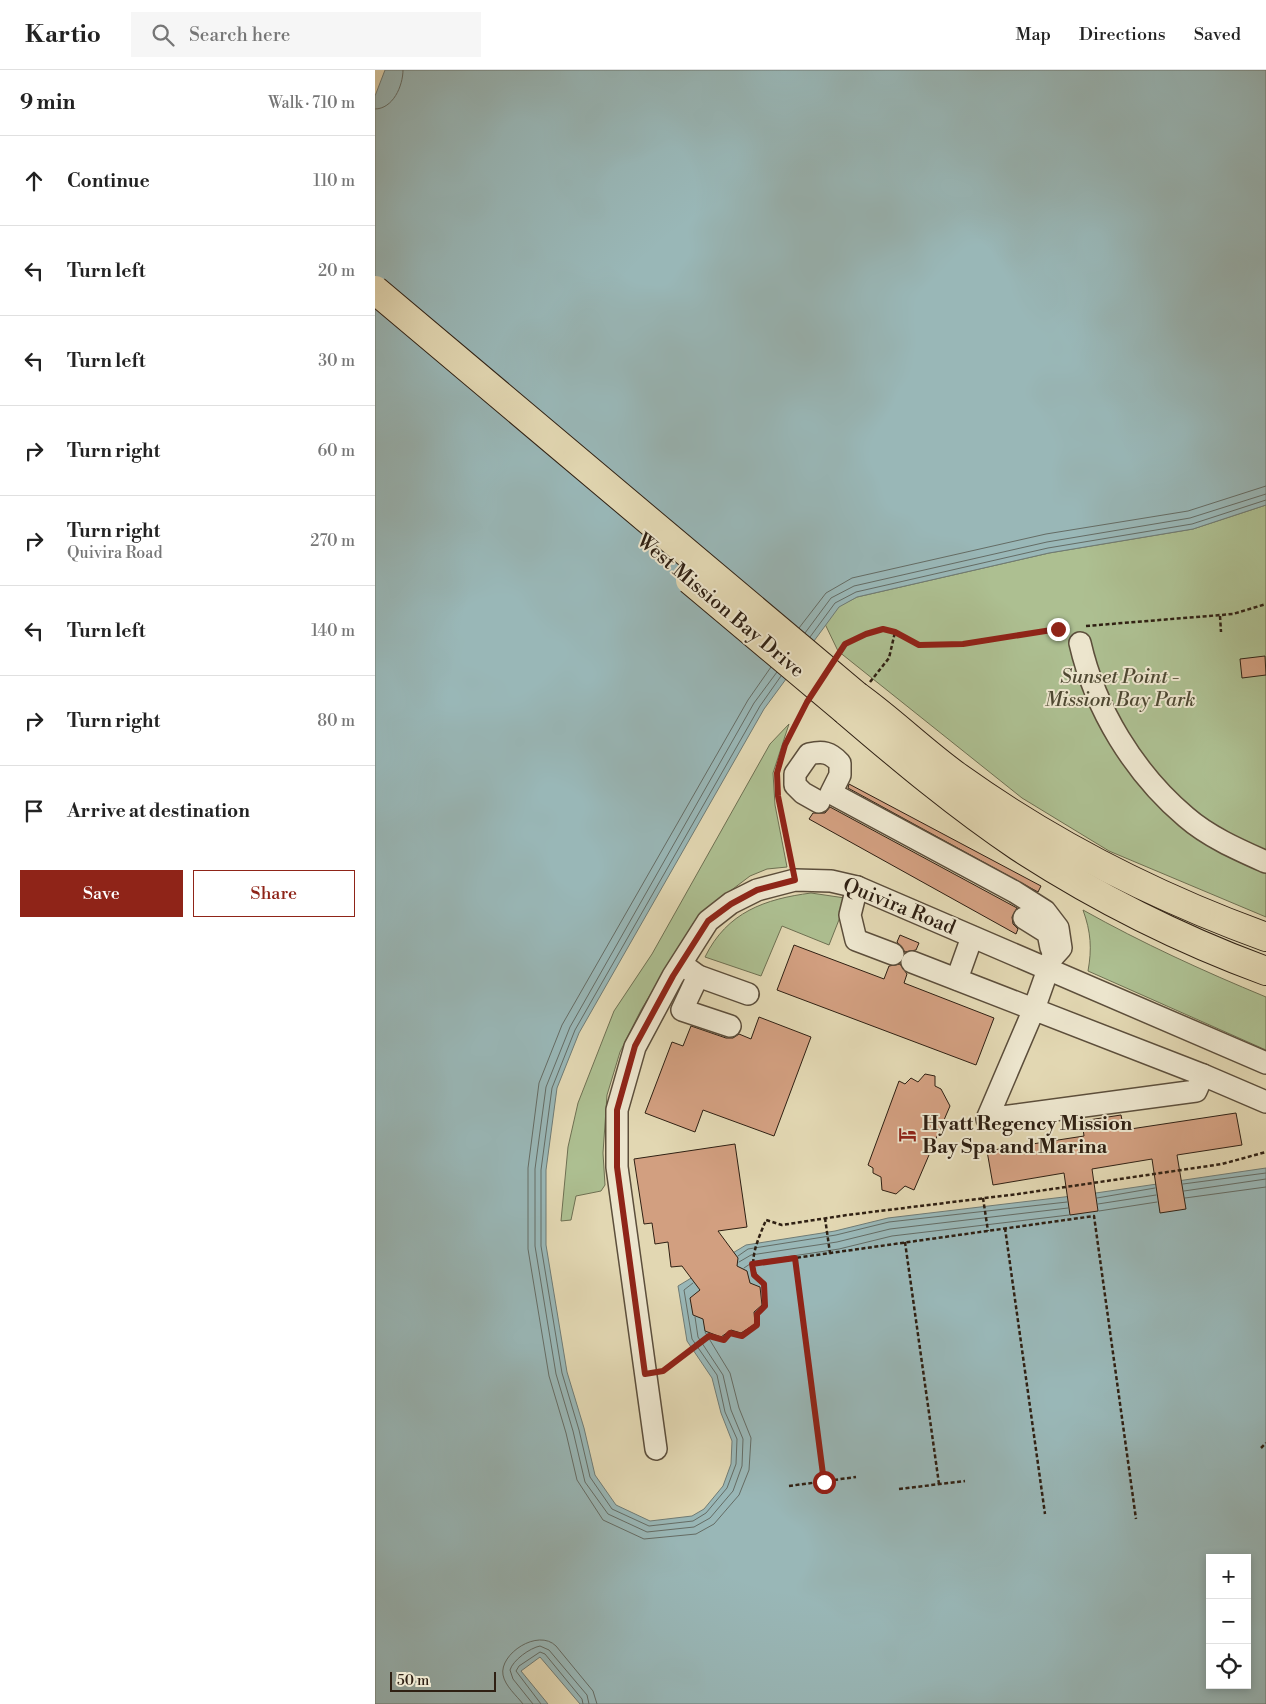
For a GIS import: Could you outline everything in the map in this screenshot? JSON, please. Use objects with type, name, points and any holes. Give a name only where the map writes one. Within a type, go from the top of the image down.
[{"type":"main road","name":"West Mission Bay Drive","points":[[375,290],[857,698],[967,810],[1074,881],[1214,952],[1266,970]]},
{"type":"main road","name":"West Mission Bay Drive","points":[[375,315],[958,777],[1013,815],[1113,872],[1184,906],[1266,937]]},
{"type":"street","points":[[1080,632],[1084,663],[1116,735],[1145,776],[1187,818],[1231,846],[1266,862]]},
{"type":"street","points":[[819,802],[803,793],[795,785],[795,774],[809,754],[821,751],[832,754],[840,763],[840,775],[831,793],[1015,892],[1045,911],[1058,928],[1061,948],[1050,964],[1034,1009],[987,1119],[1196,1091],[1203,1075]]},
{"type":"street","name":"Quivira Road","points":[[656,1449],[617,1167],[617,1110],[635,1046],[681,964],[708,921],[731,904],[757,890],[795,880],[831,881],[857,887],[972,937],[1050,964],[1266,1063]]},
{"type":"street","points":[[857,887],[851,915],[857,940],[1203,1075],[1266,1102]]},
{"type":"street","points":[[1024,918],[1048,933],[1050,964]]},
{"type":"street","points":[[957,979],[972,937]]},
{"type":"street","points":[[681,964],[698,976],[748,994]]},
{"type":"street","points":[[698,976],[682,1010],[730,1026]]},
{"type":"path","points":[[834,661],[845,644],[866,634],[883,629],[895,632],[919,645],[963,644],[1233,614],[1266,604]]},
{"type":"path","points":[[1220,615],[1221,632]]},
{"type":"path","points":[[857,698],[889,658],[895,632]]},
{"type":"path","points":[[780,764],[785,745],[807,702]]},
{"type":"path","points":[[778,788],[795,880]]},
{"type":"path","points":[[645,1374],[663,1371],[709,1336],[724,1340],[730,1333],[742,1336],[757,1325],[757,1314],[765,1306],[764,1284],[754,1275],[752,1264],[766,1220],[782,1225],[983,1198],[1222,1164],[1266,1152]]},
{"type":"path","points":[[983,1198],[988,1231]]},
{"type":"path","points":[[752,1264],[1094,1216],[1136,1518]]},
{"type":"path","points":[[825,1218],[831,1253]]},
{"type":"path","points":[[1005,1228],[1045,1514]]},
{"type":"path","points":[[905,1242],[939,1484]]},
{"type":"path","points":[[795,1258],[824,1482]]},
{"type":"path","points":[[1261,1448],[1266,1443]]},
{"type":"path","points":[[789,1486],[856,1477]]},
{"type":"path","points":[[899,1489],[965,1481]]},
{"type":"green space","name":"Sunset Point - Mission Bay Park","points":[[1266,505],[1266,917],[1109,851],[1022,798],[838,651],[825,624],[839,606],[857,597],[1049,553],[1193,529]]},
{"type":"green space","points":[[789,724],[773,773],[775,805],[787,867],[767,869],[750,876],[694,922],[641,1010],[620,1052],[607,1095],[603,1153],[605,1185],[601,1191],[576,1196],[571,1220],[561,1221],[568,1147],[578,1103],[614,1011],[652,954],[770,744]]},
{"type":"green space","points":[[811,893],[845,898],[846,902],[829,945],[782,926],[761,976],[705,957],[724,929],[749,910],[778,899]]},
{"type":"green space","points":[[1083,910],[1173,956],[1266,997],[1266,1050],[1088,971],[1090,941]]},
{"type":"water","points":[[385,70],[1266,70],[1266,505],[1193,529],[1049,553],[857,597],[839,607],[764,709],[579,1033],[557,1088],[546,1170],[546,1245],[567,1372],[584,1428],[595,1475],[616,1505],[650,1521],[692,1516],[704,1509],[723,1486],[731,1464],[732,1441],[721,1413],[712,1378],[687,1341],[678,1286],[746,1245],[835,1231],[888,1218],[1089,1194],[1266,1168],[1266,1704],[580,1704],[540,1657],[521,1671],[548,1704],[375,1704],[375,96]]},
{"type":"building","points":[[1265,656],[1266,675],[1242,678],[1240,659]]},
{"type":"building","points":[[849,784],[1041,886],[1038,892],[848,788]]},
{"type":"building","points":[[830,807],[1017,908],[1012,917],[1013,924],[1018,929],[1016,934],[809,819],[813,813],[825,813]]},
{"type":"building","points":[[900,935],[919,943],[916,950],[905,952],[897,942]]},
{"type":"building","points":[[794,945],[884,979],[889,966],[900,964],[907,974],[904,983],[994,1018],[976,1065],[777,990]]},
{"type":"building","points":[[759,1017],[811,1037],[774,1136],[703,1110],[695,1132],[645,1113],[672,1042],[683,1046],[691,1026],[726,1038],[733,1038],[739,1034],[751,1039]]},
{"type":"building","name":"Hyatt Regency Mission Bay Spa and Marina","points":[[925,1074],[935,1076],[935,1086],[941,1089],[950,1106],[914,1190],[905,1186],[896,1194],[882,1190],[881,1177],[873,1173],[873,1168],[868,1165],[899,1081],[905,1084],[911,1078],[918,1082]]},
{"type":"building","points":[[1236,1113],[1242,1145],[1177,1155],[1186,1209],[1160,1213],[1152,1159],[1092,1169],[1098,1211],[1070,1215],[1064,1173],[993,1185],[987,1151],[1084,1136],[1082,1121],[1121,1115],[1124,1130]]},
{"type":"building","points":[[735,1144],[747,1227],[718,1231],[738,1258],[737,1266],[747,1271],[750,1283],[760,1287],[762,1305],[754,1312],[755,1324],[741,1333],[731,1330],[721,1337],[705,1331],[703,1319],[693,1315],[690,1298],[700,1290],[682,1266],[671,1267],[668,1242],[655,1244],[652,1223],[644,1224],[634,1159]]},
{"type":"place","name":"Hyatt Regency Mission Bay Spa and Marina","points":[[908,1135]]},
{"type":"route","points":[[824,1482],[795,1258],[752,1264],[756,1279],[764,1284],[765,1306],[757,1314],[757,1325],[742,1336],[730,1333],[724,1340],[709,1336],[663,1371],[645,1374],[617,1167],[617,1110],[635,1046],[673,976],[708,921],[731,904],[757,890],[795,880],[778,796],[777,773],[785,745],[807,702],[845,644],[866,634],[883,629],[895,632],[919,645],[963,644],[1058,629]]}]
